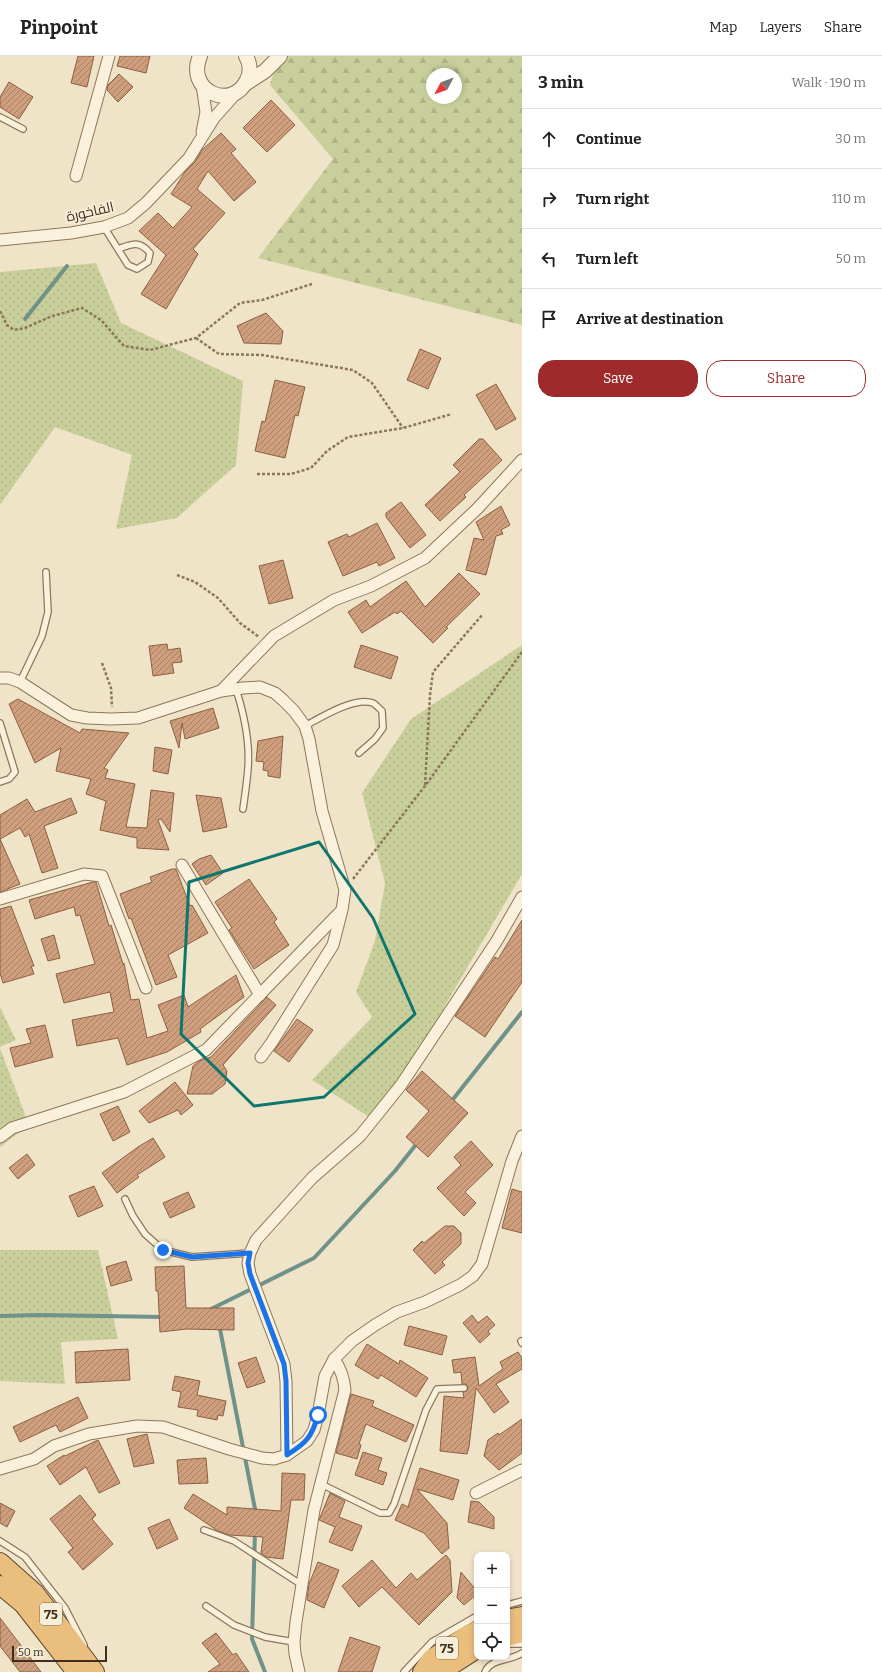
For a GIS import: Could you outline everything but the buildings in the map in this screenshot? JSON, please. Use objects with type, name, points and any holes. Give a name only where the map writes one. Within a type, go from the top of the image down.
[{"type":"highway","name":"75","points":[[0,1562],[35,1593],[97,1672]]},
{"type":"highway","points":[[0,1585],[23,1604],[76,1672]]},
{"type":"highway","points":[[510,1618],[522,1616]]},
{"type":"highway","name":"75","points":[[422,1672],[431,1659],[467,1634],[474,1631]]},
{"type":"highway","points":[[510,1636],[522,1634]]},
{"type":"highway","name":"75","points":[[441,1672],[474,1651]]},
{"type":"street","points":[[76,176],[109,56]]},
{"type":"street","points":[[242,88],[249,76],[250,67],[246,56]]},
{"type":"street","points":[[197,59],[196,73],[205,90],[222,96],[232,95],[265,71],[280,56]]},
{"type":"street","name":"الفاخورة","points":[[199,140],[206,112],[202,85]]},
{"type":"street","name":"الفاخورة","points":[[0,240],[71,233],[104,227],[128,218],[146,203],[189,158],[214,118],[242,88]]},
{"type":"street","points":[[221,691],[274,636],[334,600],[371,586],[424,558],[478,508],[522,460]]},
{"type":"street","points":[[0,678],[9,678],[20,682],[71,715],[87,718],[111,719],[138,718],[221,691],[260,687],[275,693],[294,711],[305,726],[309,739],[322,811],[345,890],[342,910],[333,945],[261,1057]]},
{"type":"street","points":[[182,865],[260,995]]},
{"type":"street","points":[[0,899],[84,874],[102,876],[146,988]]},
{"type":"street","points":[[287,1455],[286,1381],[284,1364],[250,1274],[248,1263],[250,1253],[256,1240],[312,1178],[360,1136],[401,1085],[496,942],[522,897]]},
{"type":"street","points":[[0,1137],[12,1128],[124,1092],[206,1050],[342,910]]},
{"type":"street","points":[[0,1469],[34,1459],[54,1446],[89,1434],[137,1426],[164,1427],[229,1449],[262,1458],[274,1459],[287,1455],[307,1441],[314,1430],[325,1376],[334,1359],[352,1341],[375,1325],[398,1312],[425,1302],[460,1286],[473,1276],[482,1264],[512,1161],[522,1136]]},
{"type":"street","points":[[299,1672],[294,1642],[314,1510],[345,1390],[340,1368],[334,1359]]},
{"type":"street","points":[[476,1493],[522,1470]]},
{"type":"lane","points":[[0,117],[23,129]]},
{"type":"lane","points":[[104,227],[128,266],[137,269],[148,262],[150,253],[144,247],[133,244],[118,249]]},
{"type":"lane","points":[[20,682],[42,636],[48,612],[46,572]]},
{"type":"lane","points":[[236,689],[244,716],[248,746],[248,767],[243,808]]},
{"type":"lane","points":[[305,726],[340,707],[356,703],[372,703],[382,712],[383,728],[359,753]]},
{"type":"lane","points":[[0,723],[15,772],[9,779],[0,782]]},
{"type":"lane","points":[[125,1199],[133,1216],[145,1234],[163,1250],[192,1257],[250,1253]]},
{"type":"lane","points":[[321,1484],[380,1512],[389,1513],[394,1504],[426,1410],[437,1389],[464,1388]]},
{"type":"lane","points":[[204,1530],[234,1541],[303,1585]]},
{"type":"lane","points":[[0,1541],[25,1557],[65,1608],[97,1672]]},
{"type":"lane","points":[[510,1604],[522,1601]]},
{"type":"lane","points":[[206,1606],[234,1626],[265,1637],[294,1642]]},
{"type":"lane","points":[[404,1672],[432,1642],[474,1618]]},
{"type":"lane","points":[[510,1644],[522,1644]]},
{"type":"lane","points":[[484,1672],[496,1662],[522,1653]]},
{"type":"path","points":[[0,311],[7,325],[14,330],[25,328],[52,316],[82,308],[102,320],[124,346],[150,350],[196,338],[240,303],[262,300],[312,284]]},
{"type":"path","points":[[196,338],[219,354],[262,355],[353,370],[372,383],[403,428]]},
{"type":"path","points":[[257,474],[291,474],[311,468],[327,451],[348,437],[403,428],[452,414]]},
{"type":"path","points":[[177,575],[195,582],[218,598],[240,623],[267,643]]},
{"type":"path","points":[[425,786],[430,695],[434,672],[483,614]]},
{"type":"path","points":[[345,890],[425,786],[522,652]]},
{"type":"path","points":[[102,664],[111,688],[113,701],[111,719]]},
{"type":"highlighted area","points":[[319,842],[373,918],[415,1014],[324,1097],[254,1106],[181,1034],[189,882]]},
{"type":"green space","points":[[279,56],[522,56],[522,325],[258,258],[333,159],[270,85]]},
{"type":"green space","points":[[96,263],[121,323],[243,381],[236,465],[177,518],[116,529],[132,455],[55,427],[0,505],[0,272]]},
{"type":"green space","points":[[522,645],[522,874],[377,1122],[312,1080],[372,1017],[356,992],[375,941],[385,883],[362,793],[411,719]]},
{"type":"green space","points":[[0,1007],[16,1040],[0,1047]]},
{"type":"green space","points":[[0,1048],[29,1125],[0,1147]]},
{"type":"green space","points":[[0,1250],[98,1250],[118,1339],[61,1342],[65,1384],[0,1381]]},
{"type":"waterway","points":[[25,319],[67,266]]},
{"type":"waterway","points":[[450,1103],[522,1012]]},
{"type":"waterway","points":[[209,1310],[314,1258],[395,1171],[418,1142]]},
{"type":"waterway","points":[[0,1316],[39,1315],[164,1317]]},
{"type":"waterway","points":[[219,1324],[256,1514]]},
{"type":"waterway","points":[[255,1531],[252,1639],[265,1672]]},
{"type":"route","points":[[163,1250],[192,1257],[250,1253],[248,1263],[250,1274],[284,1364],[286,1381],[287,1455],[307,1441],[314,1430],[318,1415]]}]
